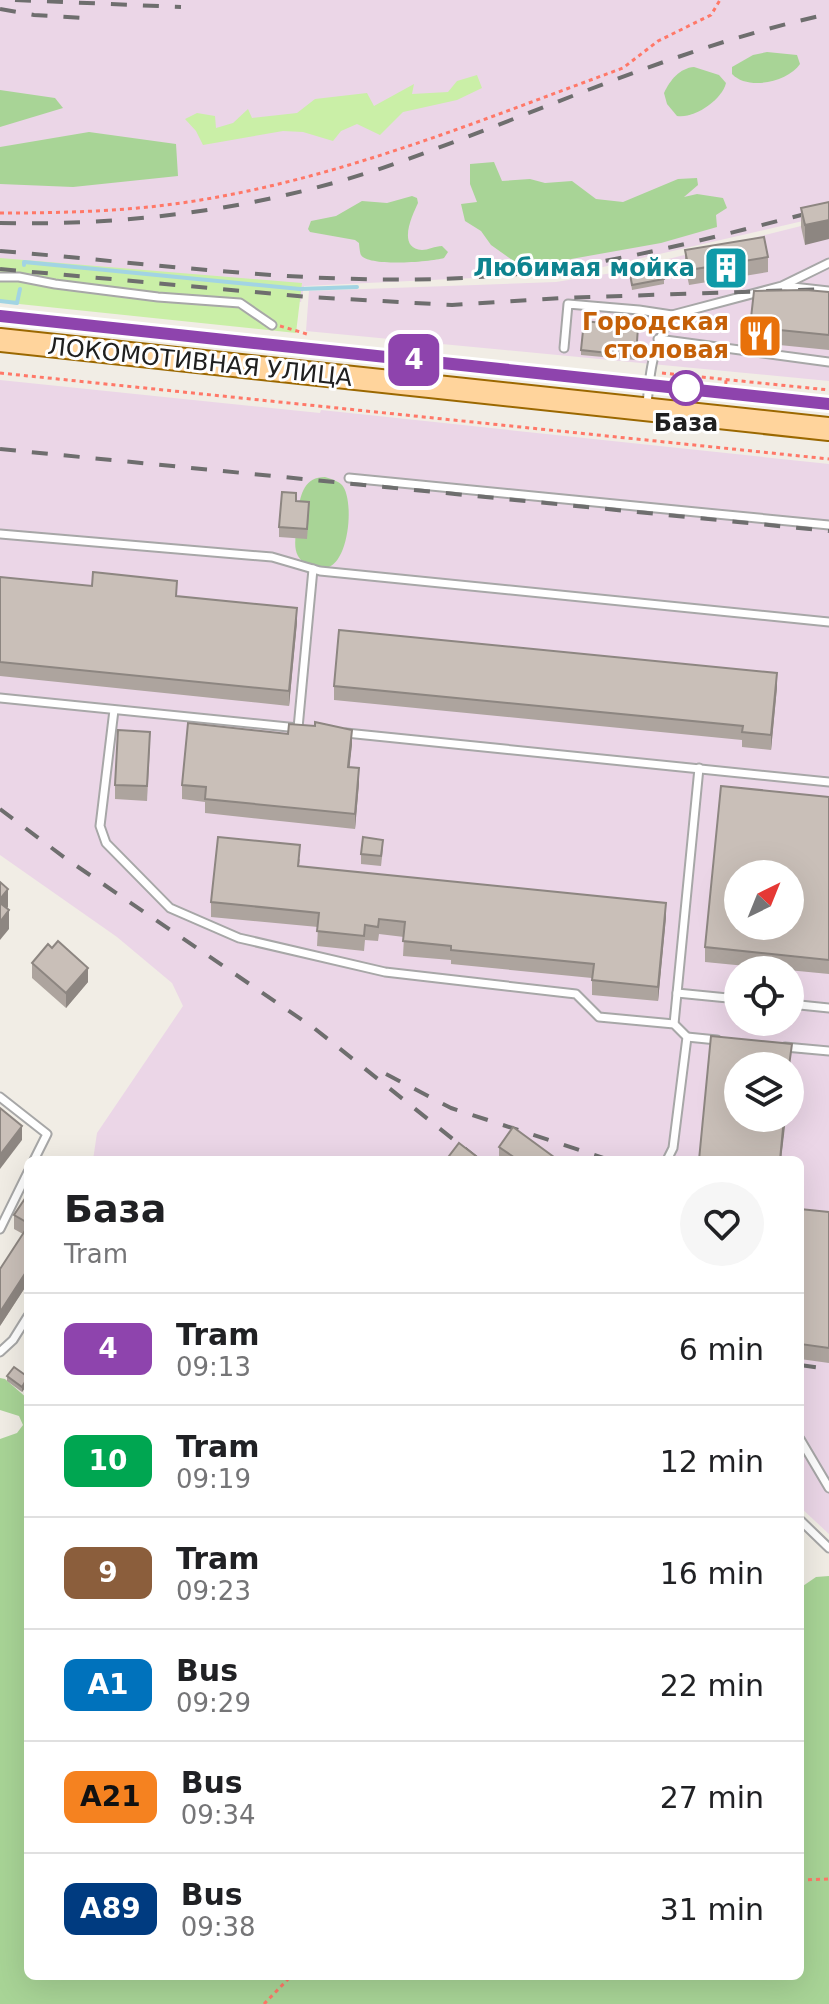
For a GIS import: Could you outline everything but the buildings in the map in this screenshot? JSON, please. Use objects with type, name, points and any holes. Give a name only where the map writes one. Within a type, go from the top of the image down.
[{"type":"main road","name":"ЛОКОМОТИВНАЯ УЛИЦА","points":[[0,340],[647,400],[829,429]]},
{"type":"lane","points":[[564,348],[568,304],[672,315],[782,286],[829,263]]},
{"type":"lane","points":[[0,277],[158,297],[240,303],[272,325]]},
{"type":"lane","points":[[782,286],[829,291]]},
{"type":"lane","points":[[647,400],[658,339],[672,315]]},
{"type":"lane","points":[[658,339],[829,362]]},
{"type":"lane","points":[[349,478],[829,525]]},
{"type":"lane","points":[[0,534],[272,557],[313,569],[829,622]]},
{"type":"lane","points":[[298,728],[313,569]]},
{"type":"lane","points":[[0,698],[313,730]]},
{"type":"lane","points":[[114,710],[100,826],[106,843],[170,908],[239,938],[385,972],[576,994],[599,1017],[674,1024],[687,1037],[719,1040]]},
{"type":"lane","points":[[329,731],[829,782]]},
{"type":"lane","points":[[674,1024],[699,768]]},
{"type":"lane","points":[[677,993],[724,998]]},
{"type":"lane","points":[[804,1005],[829,1008]]},
{"type":"lane","points":[[669,1156],[673,1148],[687,1037]]},
{"type":"lane","points":[[782,1046],[829,1051]]},
{"type":"lane","points":[[0,1097],[47,1134],[36,1156]]},
{"type":"lane","points":[[0,1229],[24,1180]]},
{"type":"lane","points":[[0,1352],[13,1340],[24,1322]]},
{"type":"lane","points":[[804,1446],[829,1488]]},
{"type":"lane","points":[[804,1524],[829,1548]]},
{"type":"path","points":[[0,213],[134,208],[212,198],[362,161],[623,68],[658,41],[711,15],[720,0]]},
{"type":"path","points":[[272,325],[307,334]]},
{"type":"path","points":[[650,371],[829,390]]},
{"type":"path","points":[[0,373],[829,459]]},
{"type":"path","points":[[588,382],[647,400],[725,396],[726,380]]},
{"type":"path","points":[[804,1880],[829,1879]]},
{"type":"path","points":[[264,2004],[287,1980]]},
{"type":"shaded area","points":[[0,0],[829,0],[829,215],[577,273],[304,286],[301,302],[0,276]]},
{"type":"shaded area","points":[[829,219],[829,381],[306,331],[309,291],[556,282],[612,273]]},
{"type":"shaded area","points":[[0,380],[320,413],[321,410],[829,464],[829,1534],[804,1511],[804,1156],[94,1156],[97,1133],[183,1006],[172,983],[117,937],[0,855]]},
{"type":"green space","points":[[767,52],[797,55],[800,64],[787,76],[768,82],[748,82],[732,74],[732,67],[753,55]]},
{"type":"green space","points":[[694,67],[719,75],[726,83],[719,96],[706,107],[677,116],[667,104],[664,93],[676,76]]},
{"type":"green space","points":[[477,75],[482,88],[457,100],[403,112],[380,135],[357,124],[341,131],[333,141],[303,132],[283,131],[203,145],[185,119],[197,113],[215,116],[216,128],[233,123],[248,109],[252,118],[297,113],[315,99],[367,93],[374,106],[414,84],[412,94],[448,92],[457,81]]},
{"type":"green space","points":[[0,90],[55,98],[63,108],[0,127]]},
{"type":"green space","points":[[89,132],[176,144],[178,176],[73,187],[0,184],[0,147]]},
{"type":"green space","points":[[494,162],[502,181],[572,181],[596,199],[623,202],[678,179],[697,178],[698,185],[684,197],[697,194],[723,198],[727,208],[716,215],[717,227],[661,243],[560,261],[515,262],[491,245],[481,231],[465,221],[461,204],[477,202],[470,184],[470,164]]},
{"type":"green space","points":[[412,196],[417,198],[418,203],[408,230],[410,243],[422,250],[442,246],[448,252],[444,258],[414,262],[375,261],[361,255],[359,243],[355,240],[310,232],[308,229],[311,221],[336,216],[362,201],[387,203]]},
{"type":"green space","points":[[0,258],[302,283],[296,333],[0,302]]},
{"type":"green space","points":[[325,477],[342,485],[349,517],[340,556],[333,564],[321,568],[300,559],[295,540],[305,487],[316,478]]},
{"type":"green space","points":[[0,1378],[24,1396],[24,1980],[804,1980],[804,1585],[816,1577],[829,1576],[829,2004],[0,2004],[0,1439],[17,1433],[23,1425],[19,1416],[0,1410]]},
{"type":"waterway","points":[[24,265],[24,262],[300,289],[357,287]]},
{"type":"waterway","points":[[0,301],[17,303],[20,289]]},
{"type":"tram line","points":[[0,316],[829,404]]},
{"type":"tram line","name":"4","points":[[0,316],[829,404]]},
{"type":"railway","points":[[15,0],[181,7]]},
{"type":"railway","points":[[0,9],[84,18]]},
{"type":"railway","points":[[0,223],[150,217],[249,203],[298,192],[394,164],[663,62],[829,14]]},
{"type":"railway","points":[[0,251],[329,278],[461,278],[527,273],[603,261],[829,208]]},
{"type":"railway","points":[[0,269],[309,297],[452,305],[829,289]]},
{"type":"railway","points":[[0,449],[829,531]]},
{"type":"railway","points":[[0,809],[65,858],[314,1028],[474,1156]]},
{"type":"railway","points":[[386,1074],[451,1108],[598,1156]]},
{"type":"railway","points":[[804,1366],[829,1369]]},
{"type":"place","name":"Любимая мойка","points":[[726,268]]},
{"type":"place","name":"Городская столовая","points":[[760,336]]},
{"type":"place","name":"База","points":[[686,388]]}]
